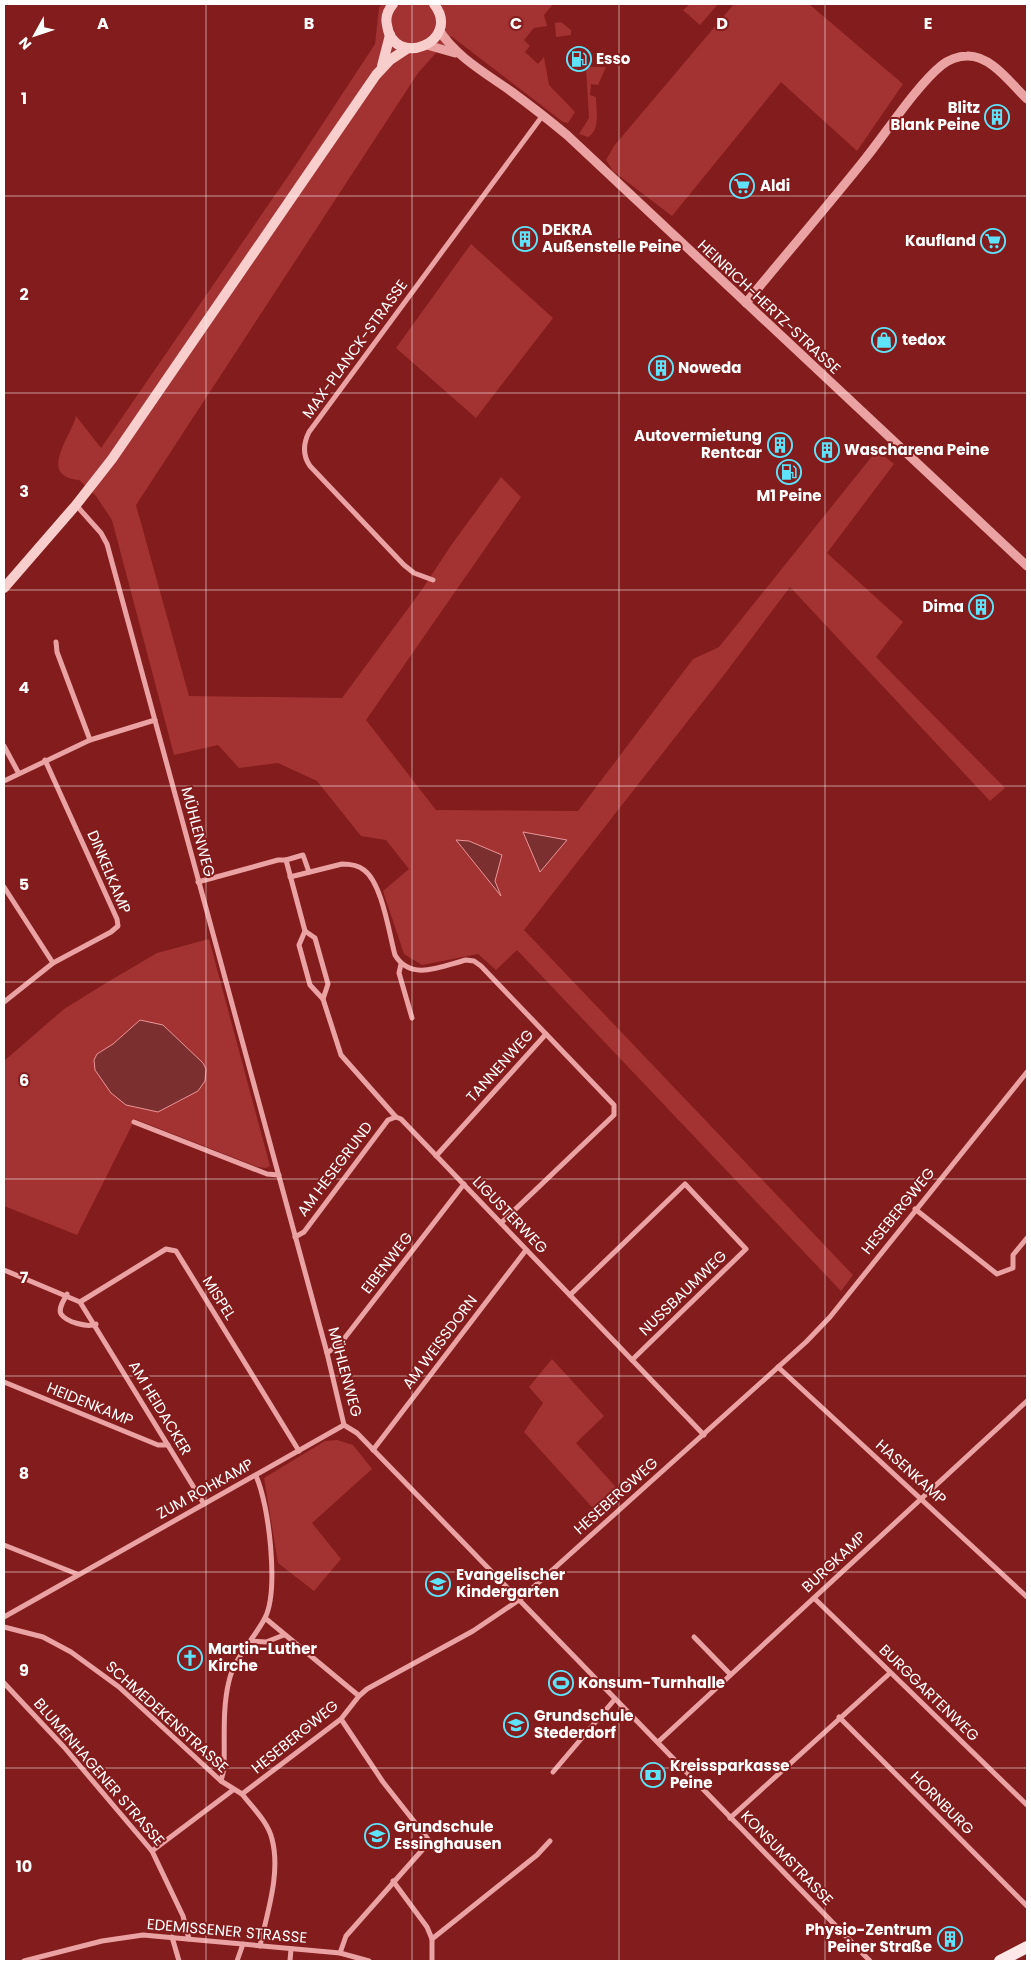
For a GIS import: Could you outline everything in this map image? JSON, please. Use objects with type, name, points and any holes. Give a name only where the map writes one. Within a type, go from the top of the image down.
[{"type":"main road","points":[[4,588],[76,505],[147,408],[376,75],[385,57],[390,36],[386,21],[393,4]]},
{"type":"main road","points":[[376,75],[390,60],[408,48],[427,45],[439,30],[440,18],[435,4]]},
{"type":"main road","points":[[390,36],[401,46],[408,48]]},
{"type":"main road","points":[[1000,1961],[1027,1947]]},
{"type":"street","name":"HEINRICH-HERTZ-STRASSE","points":[[439,30],[449,44],[463,57],[543,115],[1027,566]]},
{"type":"street","name":"HEINRICH-HERTZ-STRASSE","points":[[427,45],[445,48],[463,57]]},
{"type":"street","points":[[746,303],[942,65],[953,59],[967,56],[979,58],[989,63],[1027,99]]},
{"type":"street","name":"MAX-PLANCK-STRASSE","points":[[433,580],[414,573],[404,565],[310,466],[304,451],[305,441],[309,432],[543,115]]},
{"type":"street","name":"MÜHLENWEG","points":[[76,505],[101,533],[107,544],[279,1175],[344,1425],[356,1433],[519,1600]]},
{"type":"street","points":[[56,642],[57,652],[90,740]]},
{"type":"street","points":[[4,781],[18,772],[90,740],[155,720]]},
{"type":"street","points":[[4,746],[18,772]]},
{"type":"street","name":"DINKELKAMP","points":[[4,1002],[53,963],[111,932],[118,926],[117,919],[45,760]]},
{"type":"street","points":[[198,882],[278,860],[286,860],[304,855],[309,872]]},
{"type":"street","name":"LIGUSTERWEG","points":[[286,860],[305,931],[299,945],[310,985],[323,999],[341,1055],[396,1117],[464,1184],[704,1435]]},
{"type":"street","points":[[290,877],[350,864],[359,866],[369,874],[377,888],[395,955],[401,964],[409,969],[422,971],[466,960],[474,961],[546,1034]]},
{"type":"street","points":[[4,888],[53,963]]},
{"type":"street","name":"LIGUSTERWEG","points":[[305,931],[316,938],[328,984],[323,999]]},
{"type":"street","points":[[401,964],[399,972],[412,1018]]},
{"type":"street","name":"TANNENWEG","points":[[436,1156],[546,1034],[614,1105],[614,1115],[501,1223]]},
{"type":"street","name":"HESEBERGWEG","points":[[242,1794],[341,1719],[359,1696],[473,1631],[519,1600],[778,1367],[830,1317],[1027,1072]]},
{"type":"street","name":"AM HESEGRUND","points":[[295,1237],[304,1232],[388,1120],[396,1117]]},
{"type":"street","points":[[134,1122],[267,1174],[279,1175]]},
{"type":"street","name":"EIBENWEG","points":[[327,1354],[340,1344],[464,1184]]},
{"type":"street","name":"NUSSBAUMWEG","points":[[570,1295],[685,1184],[746,1249],[632,1360]]},
{"type":"street","points":[[915,1209],[997,1274],[1013,1268],[1013,1255],[1027,1238]]},
{"type":"street","name":"MISPEL","points":[[80,1302],[166,1250],[176,1251],[299,1451]]},
{"type":"street","name":"AM WEISSDORN","points":[[373,1450],[526,1250]]},
{"type":"street","name":"AM HEIDACKER","points":[[4,1270],[66,1294],[80,1302],[96,1324],[204,1504]]},
{"type":"street","points":[[66,1294],[60,1308],[65,1318],[87,1326],[96,1324]]},
{"type":"street","name":"HASENKAMP","points":[[778,1367],[1027,1597]]},
{"type":"street","name":"HEIDENKAMP","points":[[4,1382],[158,1445],[168,1446]]},
{"type":"street","name":"BURGKAMP","points":[[658,1742],[1027,1401]]},
{"type":"street","name":"ZUM ROHKAMP","points":[[4,1616],[344,1425]]},
{"type":"street","points":[[221,1782],[224,1769],[229,1680],[237,1662],[252,1641],[270,1607],[273,1572],[261,1488],[256,1476]]},
{"type":"street","points":[[4,1545],[77,1574]]},
{"type":"street","name":"BURGGARTENWEG","points":[[814,1598],[1027,1805]]},
{"type":"street","name":"KONSUMSTRASSE","points":[[519,1600],[870,1961]]},
{"type":"street","points":[[265,1618],[359,1696]]},
{"type":"street","name":"SCHMEDEKENSTRASSE","points":[[4,1626],[56,1642],[92,1667],[118,1687],[221,1782],[233,1790]]},
{"type":"street","points":[[252,1641],[266,1642],[284,1635]]},
{"type":"street","points":[[694,1637],[730,1674]]},
{"type":"street","points":[[730,1818],[890,1672]]},
{"type":"street","name":"BLUMENHAGENER STRASSE","points":[[4,1683],[64,1747],[152,1851],[183,1916],[189,1939]]},
{"type":"street","points":[[553,1772],[615,1699]]},
{"type":"street","name":"HORNBURG","points":[[839,1717],[1027,1906]]},
{"type":"street","points":[[340,1953],[346,1936],[424,1848],[428,1839],[383,1782],[341,1719]]},
{"type":"street","points":[[152,1851],[233,1790],[242,1794],[266,1825],[272,1839],[274,1880],[260,1946]]},
{"type":"street","points":[[432,1939],[537,1855],[550,1841]]},
{"type":"street","points":[[393,1881],[415,1910],[432,1939],[432,1961]]},
{"type":"street","name":"EDEMISSENER STRASSE","points":[[24,1961],[124,1937],[143,1935],[340,1953],[369,1961]]},
{"type":"street","points":[[172,1937],[179,1961]]},
{"type":"street","points":[[237,1961],[243,1944]]},
{"type":"street","points":[[290,1961],[291,1950]]},
{"type":"shaded area","points":[[382,4],[553,4],[544,15],[547,26],[534,28],[524,40],[530,46],[525,52],[538,64],[544,57],[549,85],[575,112],[568,123],[563,122],[451,36],[418,73],[136,505],[189,696],[342,698],[421,591],[452,544],[501,477],[521,497],[366,720],[436,810],[578,811],[693,659],[719,647],[877,450],[894,464],[827,553],[903,622],[876,657],[1005,788],[990,801],[790,587],[727,671],[524,930],[853,1275],[841,1291],[517,950],[496,970],[478,954],[422,965],[404,954],[383,891],[409,869],[386,840],[361,836],[317,781],[278,763],[239,768],[218,745],[174,755],[112,520],[96,496],[79,480],[67,477],[60,471],[58,464],[60,454],[76,416],[101,448],[295,166],[375,44],[379,8]]},
{"type":"shaded area","points":[[690,4],[718,4],[700,25],[683,10]]},
{"type":"shaded area","points":[[734,4],[809,4],[903,84],[857,151],[781,82],[672,216],[613,171],[606,160],[614,146]]},
{"type":"shaded area","points":[[561,22],[571,30],[571,35],[556,37],[555,23]]},
{"type":"shaded area","points":[[586,67],[606,67],[598,85],[591,84],[590,95],[596,97],[597,119],[595,130],[588,137],[579,134],[589,118]]},
{"type":"shaded area","points":[[471,244],[553,318],[476,418],[396,348]]},
{"type":"shaded area","points":[[523,832],[567,840],[540,872]]},
{"type":"shaded area","points":[[456,840],[469,841],[502,855],[495,881],[501,896]]},
{"type":"shaded area","points":[[209,939],[270,1166],[266,1168],[258,1167],[135,1119],[77,1235],[4,1206],[4,1061],[64,1009],[106,983],[157,953]]},
{"type":"shaded area","points":[[140,1020],[163,1025],[203,1063],[206,1069],[205,1081],[198,1091],[158,1112],[126,1105],[111,1093],[95,1070],[94,1060],[97,1054],[113,1044]]},
{"type":"shaded area","points":[[552,1359],[604,1416],[576,1443],[623,1495],[600,1516],[524,1432],[543,1403],[529,1387]]},
{"type":"shaded area","points":[[337,1440],[353,1445],[372,1469],[312,1523],[341,1559],[314,1591],[278,1563],[264,1478],[325,1441]]},
{"type":"place","name":"Esso","points":[[579,59]]},
{"type":"place","name":"Blitz Blank Peine","points":[[997,117]]},
{"type":"place","name":"Aldi","points":[[742,186]]},
{"type":"place","name":"DEKRA Außenstelle Peine","points":[[525,239]]},
{"type":"place","name":"Kaufland","points":[[993,241]]},
{"type":"place","name":"tedox","points":[[884,340]]},
{"type":"place","name":"Noweda","points":[[661,368]]},
{"type":"place","name":"Autovermietung Rentcar","points":[[780,445]]},
{"type":"place","name":"Wascharena Peine","points":[[827,450]]},
{"type":"place","name":"M1 Peine","points":[[789,472]]},
{"type":"place","name":"Dima","points":[[981,607]]},
{"type":"place","name":"Evangelischer Kindergarten","points":[[438,1584]]},
{"type":"place","name":"Martin-Luther Kirche","points":[[190,1658]]},
{"type":"place","name":"Konsum-Turnhalle","points":[[561,1683]]},
{"type":"place","name":"Grundschule Stederdorf","points":[[516,1725]]},
{"type":"place","name":"Kreissparkasse Peine","points":[[653,1775]]},
{"type":"place","name":"Grundschule Essinghausen","points":[[377,1836]]},
{"type":"place","name":"Physio-Zentrum Peiner Straße","points":[[950,1939]]}]
